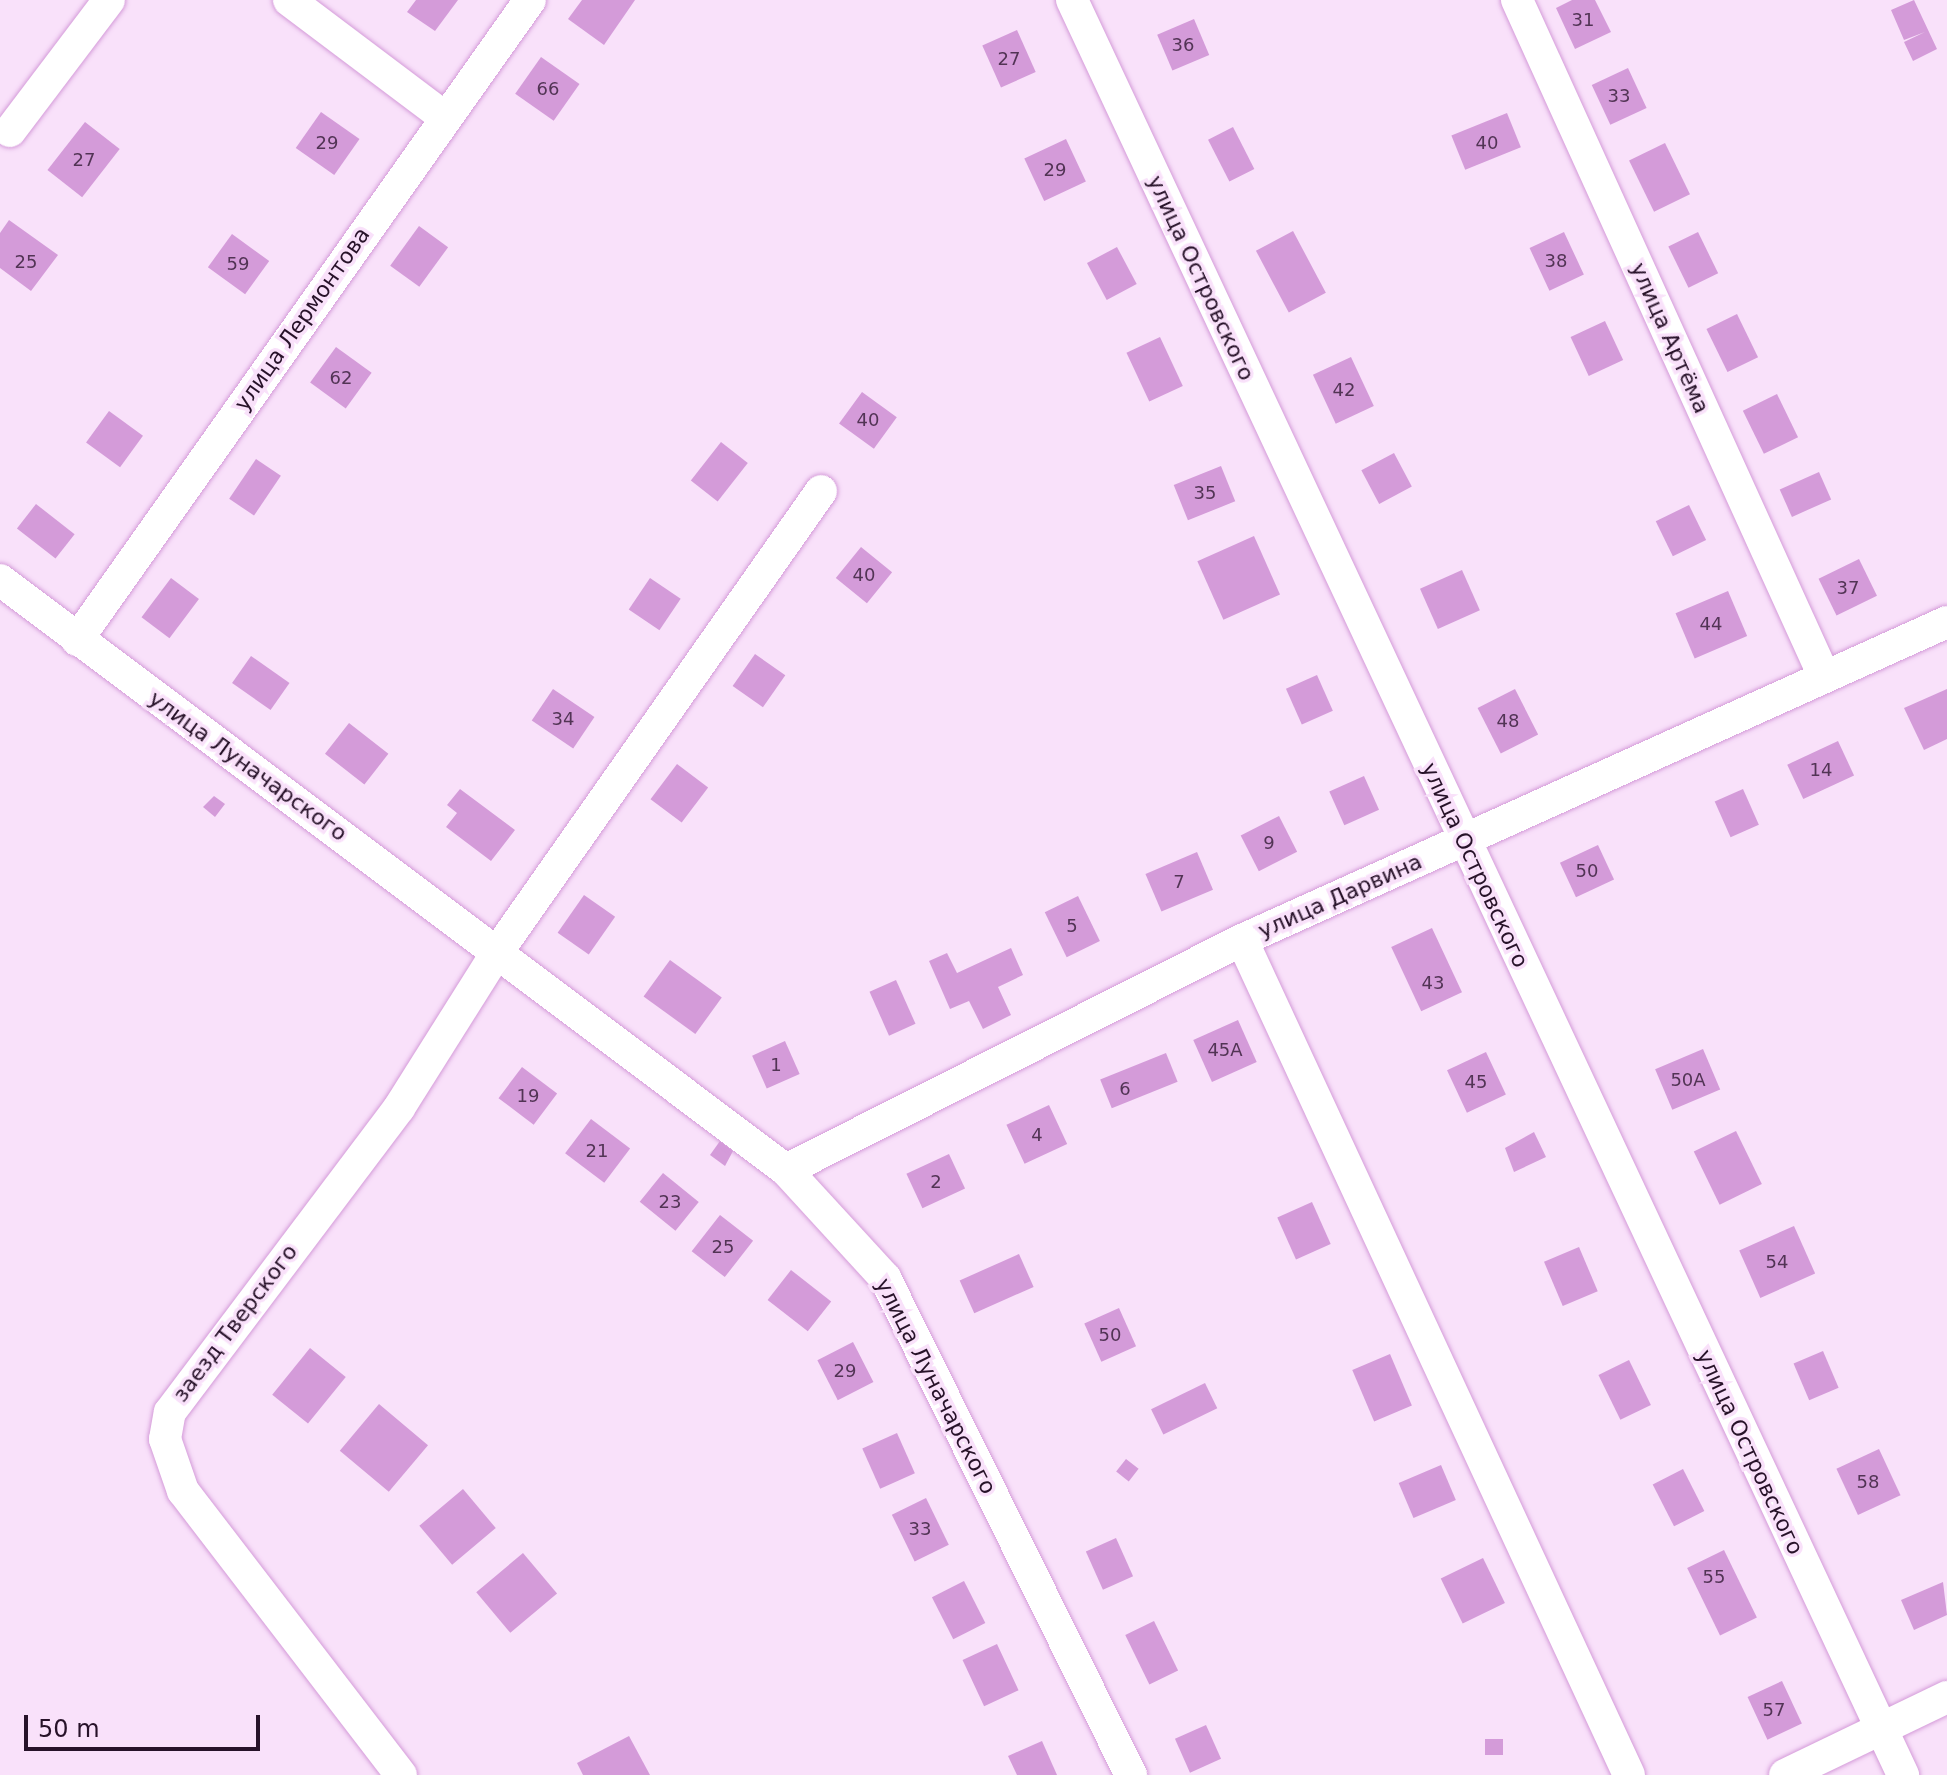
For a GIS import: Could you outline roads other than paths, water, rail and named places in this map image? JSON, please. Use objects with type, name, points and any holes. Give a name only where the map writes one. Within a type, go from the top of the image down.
[{"type":"street","points":[[10,131],[109,0]]},
{"type":"street","points":[[289,0],[443,116]]},
{"type":"street","name":"улица Лермонтова","points":[[77,640],[443,116],[530,0]]},
{"type":"street","name":"улица Островского","points":[[1072,0],[1903,1775]]},
{"type":"street","name":"улица Артёма","points":[[1517,0],[1824,676]]},
{"type":"street","points":[[498,951],[821,491]]},
{"type":"street","name":"улица Луначарского","points":[[0,580],[786,1170],[885,1278],[1131,1775]]},
{"type":"street","name":"улица Дарвина","points":[[786,1170],[1242,940],[1947,622]]},
{"type":"street","points":[[1242,940],[1629,1775]]},
{"type":"street","name":"заезд Тверского","points":[[401,1775],[183,1491],[165,1439],[183,1387],[399,1108],[498,951]]},
{"type":"street","points":[[1785,1775],[1947,1697]]}]
